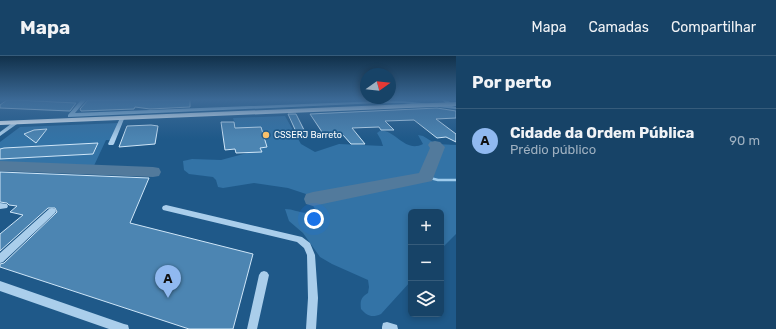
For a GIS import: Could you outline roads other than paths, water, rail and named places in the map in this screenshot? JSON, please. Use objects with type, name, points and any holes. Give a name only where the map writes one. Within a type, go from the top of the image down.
[{"type":"main road","points":[[0,123],[122,119],[181,113]]},
{"type":"street","points":[[66,121],[71,115],[126,113]]},
{"type":"street","points":[[111,144],[122,119]]},
{"type":"street","points":[[0,134],[15,123]]},
{"type":"street","points":[[166,208],[299,239],[307,246],[311,255],[313,298],[311,329]]},
{"type":"street","points":[[0,259],[52,211]]},
{"type":"street","points":[[252,329],[264,275]]},
{"type":"street","points":[[0,286],[110,327],[124,329]]},
{"type":"waterway","points":[[313,199],[426,177],[438,147],[435,145]]},
{"type":"waterway","points":[[0,166],[153,172]]},
{"type":"waterway","points":[[426,177],[438,180],[456,180]]},
{"type":"place","name":"CSSERJ Barreto","points":[[266,135]]},
{"type":"place","name":"Cidade da Ordem Pública","points":[[168,298]]}]
